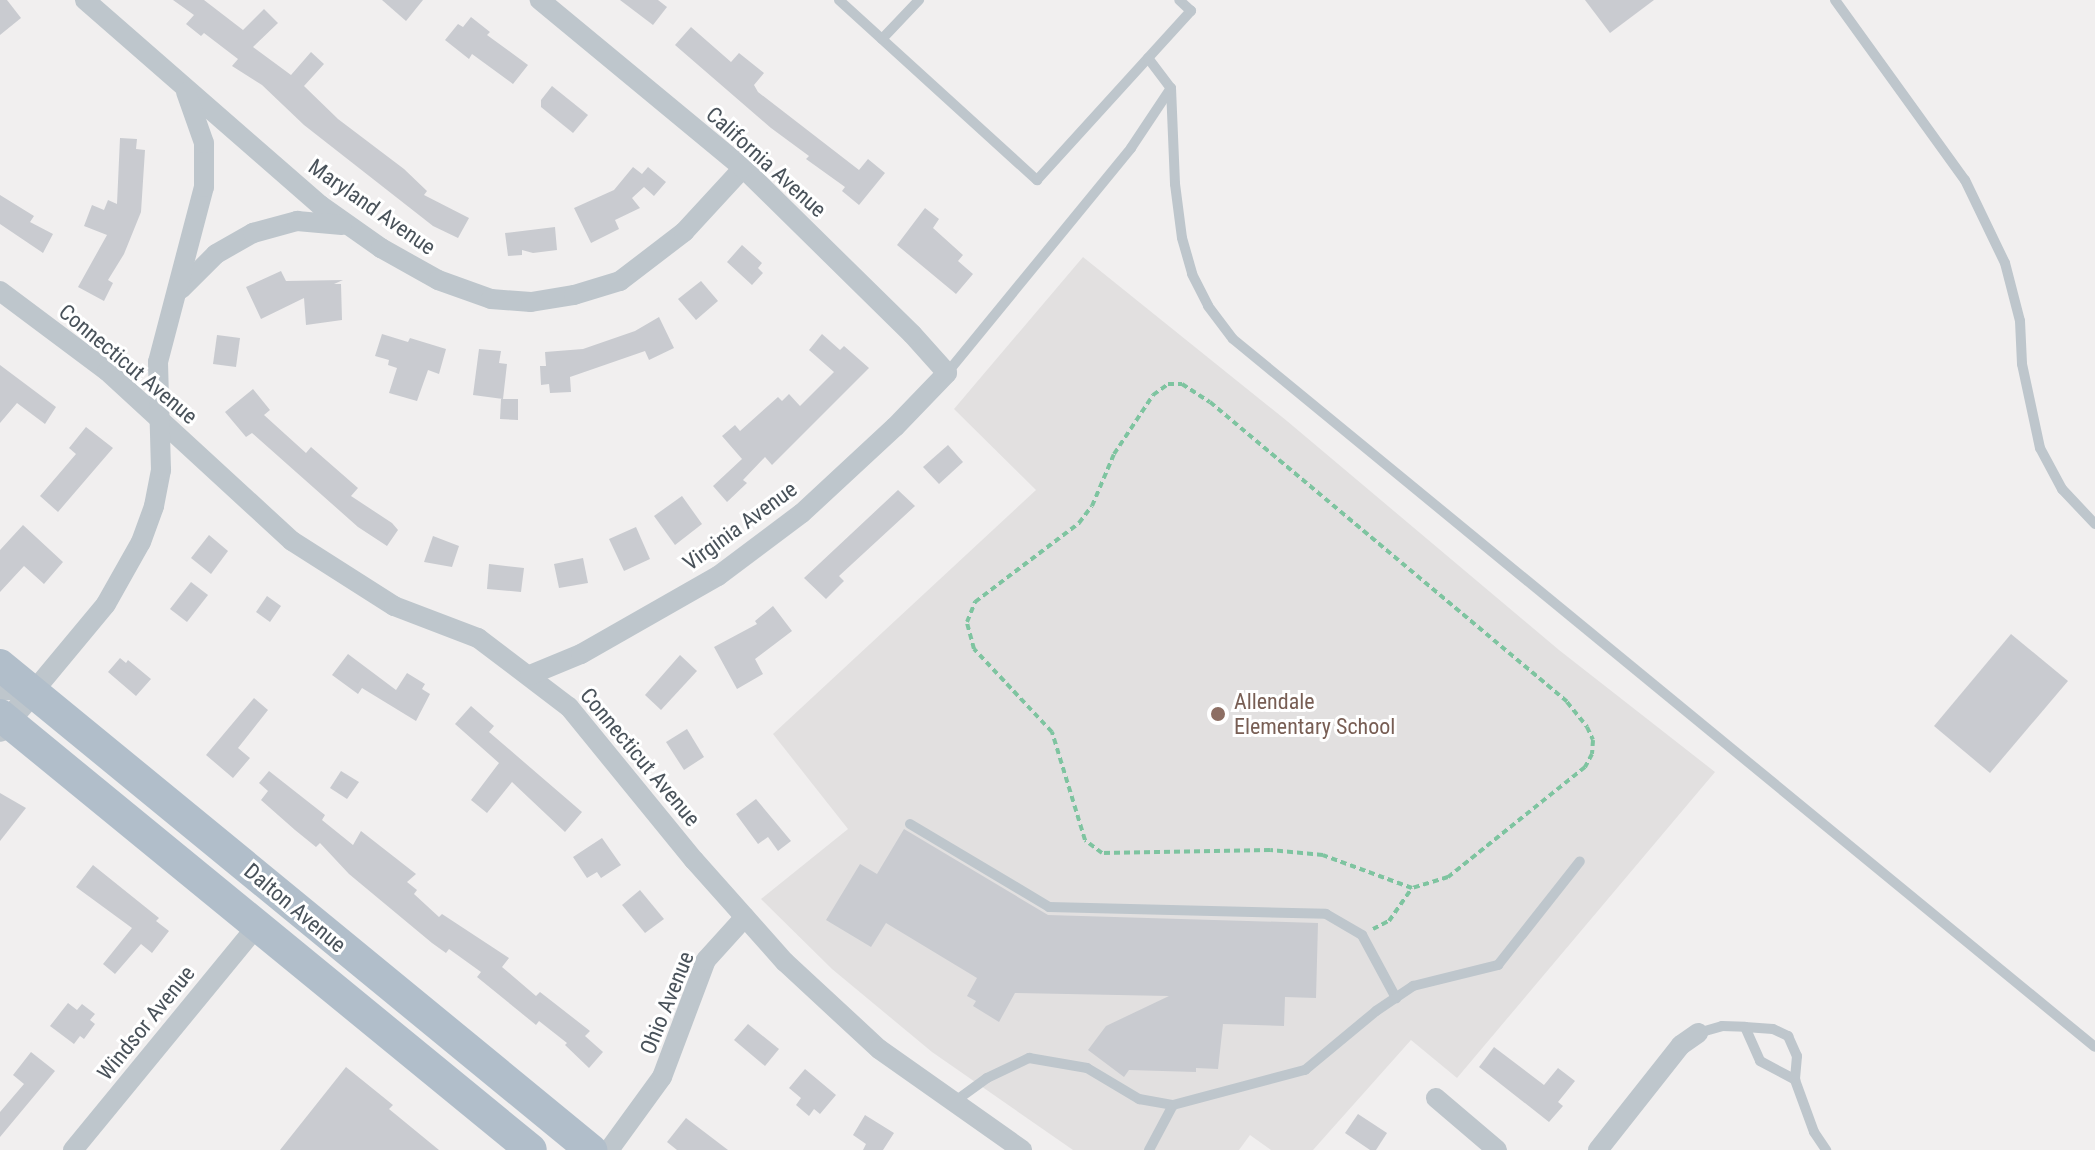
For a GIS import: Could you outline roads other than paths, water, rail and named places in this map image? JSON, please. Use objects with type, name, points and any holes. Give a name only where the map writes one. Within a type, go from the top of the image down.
[{"type":"main road","name":"Dalton Avenue","points":[[0,665],[591,1150]]},
{"type":"main road","name":"Dalton Avenue","points":[[2,722],[531,1150]]},
{"type":"street","name":"Maryland Avenue","points":[[85,0],[320,205],[438,280],[491,299],[531,302],[574,295],[620,281],[684,232],[743,168]]},
{"type":"street","name":"California Avenue","points":[[540,0],[743,168],[912,334],[947,373]]},
{"type":"street","points":[[2,722],[33,692],[106,604],[141,542],[161,470],[158,362],[204,187],[204,143],[184,86]]},
{"type":"street","points":[[174,299],[199,267],[253,233],[297,221],[318,220],[357,230]]},
{"type":"street","name":"Connecticut Avenue","points":[[0,291],[107,371],[292,541],[394,606],[478,638],[569,707],[785,962],[879,1049],[1022,1150]]},
{"type":"street","name":"Virginia Avenue","points":[[530,675],[581,654],[718,576],[802,513],[895,427],[947,373]]},
{"type":"street","points":[[0,689],[18,687],[33,692]]},
{"type":"street","name":"Ohio Avenue","points":[[609,1150],[662,1077],[706,960],[745,917]]},
{"type":"street","name":"Windsor Avenue","points":[[73,1150],[257,926]]},
{"type":"street","points":[[1598,1150],[1681,1045],[1698,1033]]},
{"type":"street","points":[[1436,1098],[1497,1150]]},
{"type":"lane","points":[[839,0],[1037,180],[1191,11],[1179,0]]},
{"type":"lane","points":[[882,39],[919,0]]},
{"type":"lane","points":[[1835,0],[1965,180],[2005,263],[2020,321],[2022,364],[2040,448],[2062,489],[2095,524]]},
{"type":"lane","points":[[1148,58],[1171,88],[1175,184],[1182,238],[1192,274],[1208,306],[1233,339],[2095,1047]]},
{"type":"lane","points":[[947,373],[1131,148],[1171,88]]},
{"type":"lane","points":[[910,824],[1049,907],[1326,914],[1362,935],[1396,998]]},
{"type":"lane","points":[[954,1102],[987,1078],[1029,1058],[1087,1068],[1139,1099],[1173,1105],[1305,1070],[1413,986],[1498,965],[1580,861]]},
{"type":"lane","points":[[1698,1033],[1722,1026],[1773,1029],[1788,1036],[1797,1056],[1795,1080],[1814,1132],[1826,1150]]},
{"type":"lane","points":[[1745,1027],[1760,1061],[1795,1080]]},
{"type":"lane","points":[[1149,1150],[1173,1105]]},
{"type":"place","name":"Allendale Elementary School","points":[[1218,714]]}]
